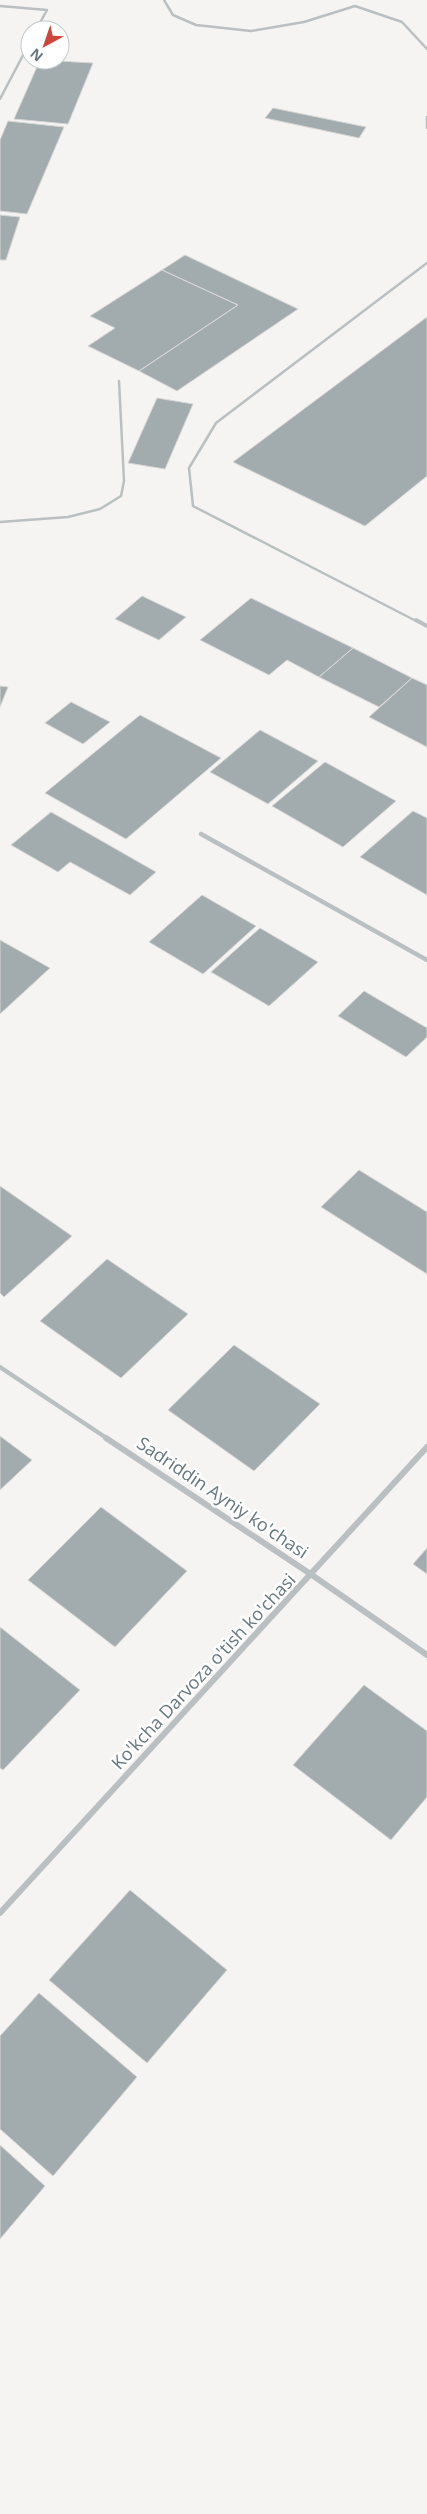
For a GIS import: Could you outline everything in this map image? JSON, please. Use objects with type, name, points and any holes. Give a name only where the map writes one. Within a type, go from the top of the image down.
[{"type":"street","points":[[201,834],[427,960]]},
{"type":"street","name":"Sadriddin Ayniy ko'chasi","points":[[0,1367],[312,1575],[427,1655]]},
{"type":"street","name":"Ko'kcha Darvoza o'tish ko'chasi","points":[[0,1913],[312,1575],[427,1447]]},
{"type":"lane","points":[[164,0],[173,15],[196,25],[251,31],[304,22],[355,6],[402,22],[427,49]]},
{"type":"lane","points":[[0,6],[47,10],[42,20]]},
{"type":"lane","points":[[0,99],[20,61]]},
{"type":"lane","points":[[427,117],[427,128]]},
{"type":"lane","points":[[427,263],[216,423],[189,468],[193,506],[427,626]]},
{"type":"lane","points":[[0,522],[68,517],[100,509],[121,496],[124,481],[119,381]]},
{"type":"building","points":[[70,62],[93,63],[68,124],[14,119],[36,70],[70,70]]},
{"type":"building","points":[[273,108],[366,127],[359,138],[265,118]]},
{"type":"building","points":[[8,121],[64,127],[27,214],[0,211],[0,140]]},
{"type":"building","points":[[0,215],[20,217],[6,260],[0,260]]},
{"type":"building","points":[[185,255],[298,309],[177,391],[139,371],[238,305],[162,270]]},
{"type":"building","points":[[162,270],[238,305],[139,371],[88,346],[115,328],[90,316]]},
{"type":"building","points":[[427,317],[427,476],[365,526],[233,462]]},
{"type":"building","points":[[157,398],[193,404],[165,469],[128,463]]},
{"type":"building","points":[[142,596],[186,617],[159,640],[115,619]]},
{"type":"building","points":[[251,598],[353,648],[319,677],[287,660],[269,675],[200,640]]},
{"type":"building","points":[[353,648],[412,678],[379,707],[319,677]]},
{"type":"building","points":[[412,678],[427,685],[427,747],[369,717]]},
{"type":"building","points":[[0,686],[8,687],[0,707]]},
{"type":"building","points":[[71,702],[110,722],[83,744],[45,723]]},
{"type":"building","points":[[140,715],[221,758],[126,839],[45,793]]},
{"type":"building","points":[[260,730],[318,761],[268,804],[210,772]]},
{"type":"building","points":[[325,762],[396,801],[343,847],[272,806]]},
{"type":"building","points":[[413,811],[427,818],[427,895],[360,857]]},
{"type":"building","points":[[51,812],[156,872],[130,895],[70,862],[58,872],[11,845]]},
{"type":"building","points":[[202,895],[256,926],[203,974],[149,942]]},
{"type":"building","points":[[260,928],[318,962],[269,1006],[211,972]]},
{"type":"building","points":[[0,940],[50,968],[0,1014]]},
{"type":"building","points":[[364,991],[427,1028],[427,1037],[406,1057],[338,1016]]},
{"type":"building","points":[[359,1170],[427,1212],[427,1274],[321,1207]]},
{"type":"building","points":[[0,1186],[72,1236],[4,1297],[0,1293]]},
{"type":"building","points":[[107,1259],[188,1314],[121,1378],[40,1321]]},
{"type":"building","points":[[234,1345],[320,1404],[254,1471],[168,1410]]},
{"type":"building","points":[[0,1436],[32,1460],[0,1490]]},
{"type":"building","points":[[101,1507],[187,1571],[115,1647],[28,1580]]},
{"type":"building","points":[[427,1548],[427,1574],[413,1564]]},
{"type":"building","points":[[0,1627],[80,1690],[3,1770],[0,1768]]},
{"type":"building","points":[[364,1685],[427,1731],[427,1797],[391,1840],[293,1765]]},
{"type":"building","points":[[130,1890],[227,1970],[147,2063],[49,1980]]},
{"type":"building","points":[[39,1993],[137,2077],[53,2176],[0,2129],[0,2036]]},
{"type":"building","points":[[0,2145],[45,2186],[0,2239]]}]
